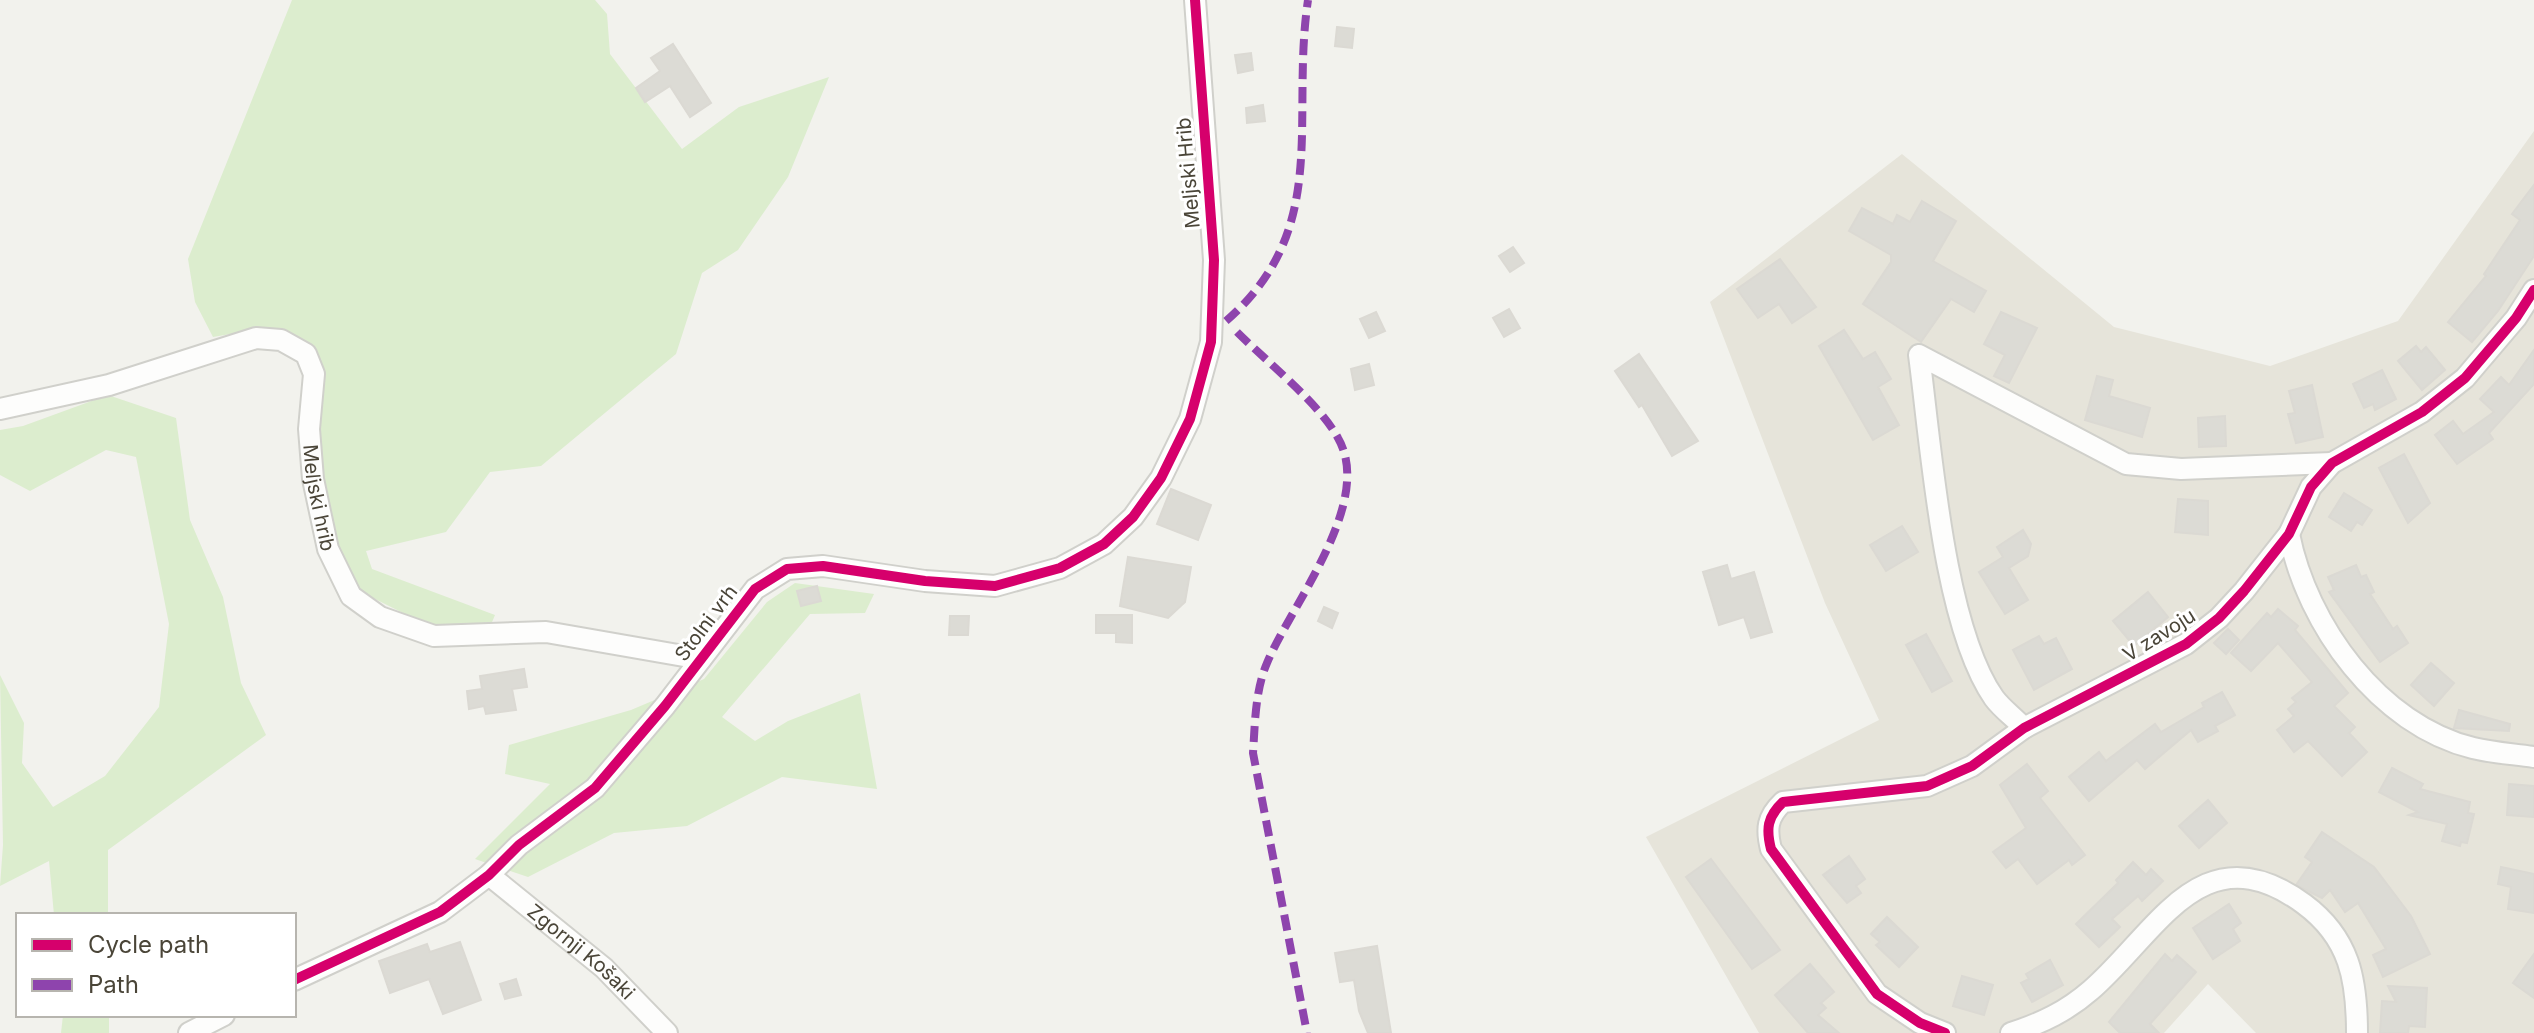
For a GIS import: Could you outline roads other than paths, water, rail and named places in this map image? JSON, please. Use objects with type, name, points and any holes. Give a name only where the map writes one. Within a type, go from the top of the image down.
[{"type":"street","name":"Meljski Hrib","points":[[1195,0],[1214,260],[1211,342]]},
{"type":"street","name":"V zavoju","points":[[1945,1033],[1920,1023],[1877,994],[1771,849],[1766,829],[1773,812],[1783,802],[1927,786],[1972,766],[2024,728],[2186,644],[2219,618],[2289,534],[2311,487],[2332,463],[2422,412],[2465,378],[2516,318],[2534,290]]},
{"type":"street","name":"Meljski hrib","points":[[0,409],[109,385],[256,338],[281,340],[306,354],[314,374],[309,429],[313,479],[328,549],[351,596],[380,617],[434,636],[546,632],[701,659]]},
{"type":"street","name":"Stolni vrh","points":[[296,979],[440,912],[489,875],[519,845],[595,788],[755,589],[787,569],[823,566],[925,581],[995,586],[1060,568],[1104,544],[1133,517],[1161,478],[1190,419],[1211,342]]},
{"type":"street","name":"V zavoju","points":[[2024,728],[1994,698],[1970,649],[1949,570],[1919,355],[2126,464],[2181,469],[2332,463]]},
{"type":"street","points":[[2289,534],[2296,568],[2312,605],[2362,678],[2393,709],[2428,731],[2472,748],[2534,757]]},
{"type":"street","name":"Zgornji Košaki","points":[[489,875],[604,968],[667,1033]]},
{"type":"street","points":[[2011,1033],[2048,1021],[2092,990],[2155,920],[2197,886],[2230,878],[2265,882],[2317,913],[2343,949],[2357,989],[2357,1033]]},
{"type":"street","points":[[189,1033],[220,1017]]}]
